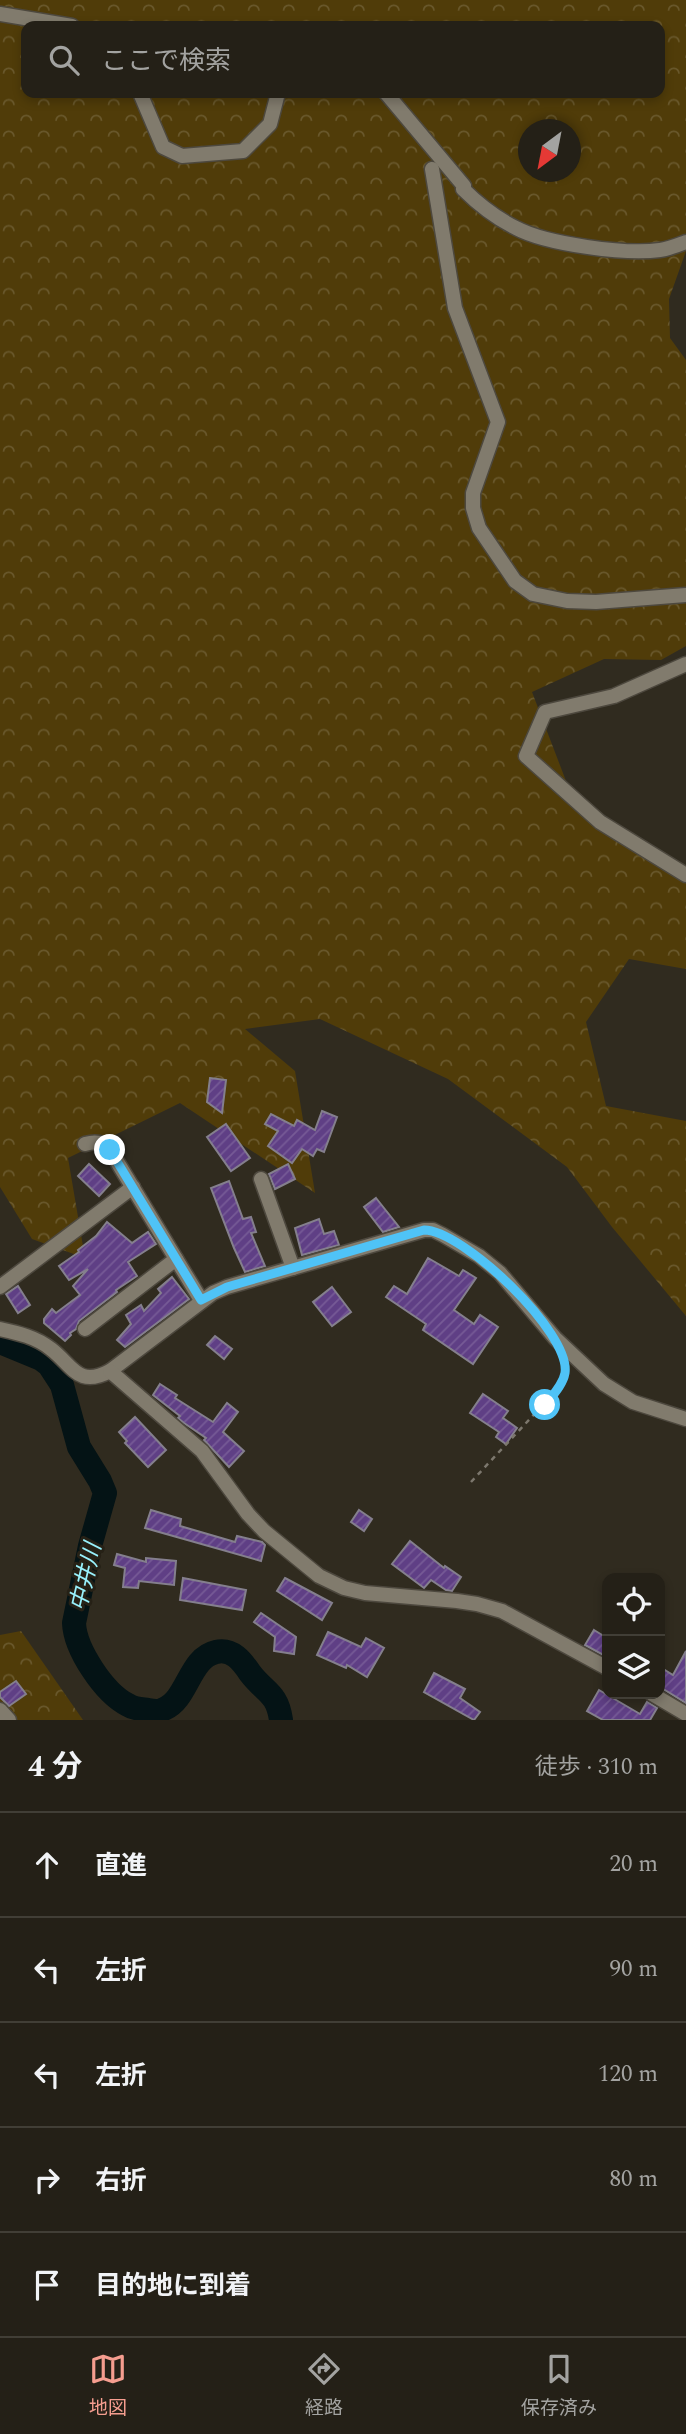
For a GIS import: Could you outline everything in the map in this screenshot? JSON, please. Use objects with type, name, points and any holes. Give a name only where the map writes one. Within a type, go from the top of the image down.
[{"type":"street","points":[[0,13],[44,21]]},
{"type":"street","points":[[142,98],[163,147],[182,156],[243,151],[270,124],[277,98]]},
{"type":"street","points":[[390,98],[464,186],[463,189],[481,206],[517,229],[541,238],[621,252],[662,250],[686,242]]},
{"type":"street","points":[[432,169],[455,308],[498,422],[473,493],[473,508],[485,538],[515,581],[533,594],[567,601],[596,602],[686,595]]},
{"type":"street","points":[[686,664],[614,696],[545,712],[526,756],[600,822],[686,875]]},
{"type":"street","points":[[85,1144],[95,1141],[104,1143],[201,1300]]},
{"type":"street","points":[[261,1179],[293,1268]]},
{"type":"street","points":[[0,1287],[132,1187]]},
{"type":"street","points":[[0,1329],[36,1340],[51,1349],[75,1373],[98,1378],[201,1300],[227,1287],[424,1230],[433,1230],[479,1256],[500,1273],[555,1338],[604,1384],[633,1402],[686,1419]]},
{"type":"street","points":[[85,1329],[176,1259]]},
{"type":"street","points":[[110,1371],[202,1451],[248,1514],[264,1531],[319,1576],[365,1594],[457,1601],[502,1611],[602,1665]]},
{"type":"street","points":[[660,1699],[686,1714]]},
{"type":"street","points":[[0,1710],[9,1720]]},
{"type":"path","points":[[471,1482],[555,1392],[565,1375],[555,1338]]},
{"type":"green space","points":[[0,0],[686,0],[686,251],[669,299],[670,338],[686,360],[686,646],[661,660],[604,659],[532,692],[566,781],[646,853],[686,870],[686,969],[629,959],[586,1022],[606,1106],[686,1121],[686,1316],[612,1227],[567,1167],[448,1079],[320,1019],[245,1029],[295,1071],[315,1193],[180,1103],[68,1158],[85,1258],[32,1239],[0,1187]]},
{"type":"green space","points":[[21,1631],[83,1720],[0,1720],[0,1635]]},
{"type":"building","points":[[210,1078],[226,1080],[222,1113],[207,1102]]},
{"type":"building","points":[[322,1111],[337,1117],[324,1152],[317,1149],[313,1156],[302,1149],[292,1163],[268,1146],[278,1131],[265,1124],[271,1114],[294,1126],[297,1120],[315,1130]]},
{"type":"building","points":[[226,1124],[250,1158],[231,1171],[207,1137]]},
{"type":"building","points":[[89,1164],[110,1184],[99,1196],[78,1176]]},
{"type":"building","points":[[288,1164],[295,1179],[275,1189],[269,1174]]},
{"type":"building","points":[[229,1181],[243,1219],[251,1217],[256,1232],[251,1233],[265,1266],[245,1272],[211,1188]]},
{"type":"building","points":[[376,1198],[399,1227],[383,1232],[364,1207]]},
{"type":"building","points":[[319,1219],[324,1234],[334,1231],[339,1245],[302,1255],[295,1228]]},
{"type":"building","points":[[107,1222],[132,1243],[148,1232],[156,1244],[128,1262],[137,1276],[79,1321],[76,1329],[65,1341],[44,1323],[44,1319],[52,1309],[56,1313],[80,1295],[73,1286],[88,1269],[69,1280],[59,1266],[79,1252]]},
{"type":"building","points":[[428,1258],[459,1276],[463,1270],[476,1278],[454,1310],[474,1324],[480,1315],[498,1327],[473,1364],[423,1330],[426,1324],[386,1297],[394,1286],[407,1294]]},
{"type":"building","points":[[172,1277],[189,1299],[125,1347],[117,1340],[131,1324],[126,1315],[141,1305],[144,1311],[161,1293],[158,1289]]},
{"type":"building","points":[[18,1286],[30,1305],[18,1313],[6,1294]]},
{"type":"building","points":[[332,1287],[351,1312],[332,1326],[313,1302]]},
{"type":"building","points":[[215,1336],[232,1349],[224,1359],[207,1345]]},
{"type":"building","points":[[160,1384],[177,1395],[175,1398],[213,1422],[227,1403],[238,1412],[223,1432],[244,1451],[229,1467],[204,1440],[206,1438],[184,1423],[178,1418],[180,1416],[153,1395]]},
{"type":"building","points":[[483,1394],[508,1411],[503,1418],[517,1428],[506,1444],[496,1437],[499,1432],[470,1413]]},
{"type":"building","points":[[135,1417],[166,1450],[148,1467],[125,1443],[127,1441],[119,1432]]},
{"type":"building","points":[[151,1510],[181,1519],[180,1526],[235,1542],[237,1536],[262,1542],[265,1545],[261,1561],[145,1528]]},
{"type":"building","points":[[359,1510],[372,1519],[364,1531],[351,1522]]},
{"type":"building","points":[[410,1541],[444,1568],[445,1566],[461,1577],[452,1591],[431,1580],[424,1588],[392,1564]]},
{"type":"building","points":[[117,1554],[146,1562],[146,1558],[176,1561],[174,1585],[139,1581],[138,1588],[123,1587],[125,1568],[114,1565]]},
{"type":"building","points":[[183,1578],[246,1590],[242,1610],[180,1600]]},
{"type":"building","points":[[285,1578],[332,1603],[322,1620],[277,1591]]},
{"type":"building","points":[[261,1613],[296,1637],[294,1654],[274,1651],[275,1637],[254,1622]]},
{"type":"building","points":[[594,1630],[602,1635],[602,1654],[585,1645]]},
{"type":"building","points":[[328,1632],[361,1647],[366,1638],[384,1648],[367,1677],[347,1665],[346,1668],[317,1655]]},
{"type":"building","points":[[686,1651],[686,1703],[665,1690],[665,1670],[673,1675]]},
{"type":"building","points":[[434,1673],[465,1689],[460,1698],[480,1712],[474,1720],[424,1692]]},
{"type":"building","points":[[16,1681],[26,1694],[9,1706],[0,1697],[0,1692]]},
{"type":"building","points":[[599,1690],[602,1692],[602,1699],[614,1699],[640,1714],[647,1702],[657,1708],[650,1720],[603,1720],[587,1711]]},
{"type":"waterway","name":"中井川","points":[[0,1342],[49,1365],[62,1385],[79,1447],[105,1493],[90,1546],[74,1623],[79,1645],[92,1669],[110,1691],[130,1706],[160,1711],[178,1697],[200,1662],[216,1652],[227,1652],[240,1660],[273,1698],[281,1720]]},
{"type":"route","points":[[110,1150],[201,1300],[227,1287],[424,1230],[433,1230],[479,1256],[500,1273],[555,1338],[565,1375],[545,1405]]}]
